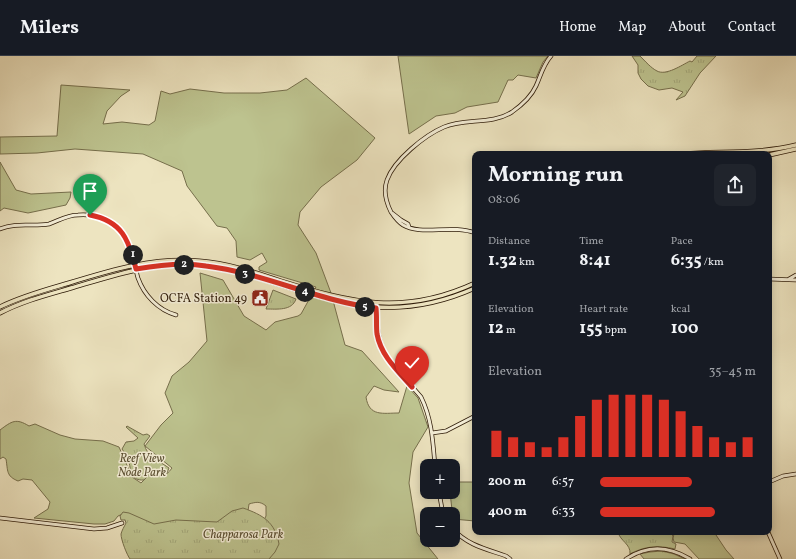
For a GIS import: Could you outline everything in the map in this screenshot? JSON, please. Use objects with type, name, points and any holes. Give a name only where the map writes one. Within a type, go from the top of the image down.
[{"type":"main road","points":[[765,151],[796,145]]},
{"type":"main road","points":[[772,154],[796,149]]},
{"type":"main road","points":[[0,313],[30,300],[136,267],[168,260],[199,261],[235,266],[333,296],[377,303],[401,303],[431,298],[452,293],[472,284]]},
{"type":"main road","points":[[0,307],[28,295],[120,268],[179,265],[213,267],[252,276],[337,301],[376,308],[410,307],[431,304],[472,289]]},
{"type":"street","points":[[472,232],[455,228],[424,230],[410,227],[392,213],[389,208],[385,194],[387,180],[408,152],[426,136],[449,124],[494,119],[511,113],[524,103],[533,92],[543,67],[551,56]]},
{"type":"street","points":[[0,229],[14,225],[44,224],[77,215],[96,216],[112,223],[125,235],[131,249],[140,283],[149,297],[165,311],[176,315]]},
{"type":"street","points":[[772,279],[789,279],[796,277]]},
{"type":"street","points":[[377,303],[377,332],[381,348],[391,363],[421,397],[427,410],[432,433],[434,459]]},
{"type":"street","points":[[432,433],[446,430],[472,417]]},
{"type":"street","points":[[772,481],[783,476],[796,474]]},
{"type":"street","points":[[0,518],[94,529],[107,528],[122,523]]},
{"type":"street","points":[[769,535],[780,559]]},
{"type":"street","points":[[460,537],[475,546],[506,556],[510,559]]},
{"type":"street","points":[[626,559],[640,552],[654,548],[673,550],[690,559]]},
{"type":"green space","points":[[398,56],[548,56],[543,62],[536,78],[518,75],[513,80],[508,80],[498,102],[467,107],[455,113],[436,116],[409,134]]},
{"type":"green space","points":[[632,56],[640,56],[657,71],[665,72],[690,61],[692,62],[697,56],[716,56],[700,73],[685,96],[676,100],[683,92],[672,88],[659,90],[648,86],[641,79],[638,73],[638,65]]},
{"type":"green space","points":[[306,78],[375,138],[357,160],[321,187],[300,212],[298,225],[316,253],[331,293],[345,345],[362,351],[399,392],[384,390],[374,386],[366,397],[370,408],[374,411],[382,413],[399,413],[407,386],[418,398],[428,427],[413,452],[409,483],[417,533],[420,537],[420,547],[428,547],[438,559],[269,559],[270,553],[264,520],[266,516],[266,506],[258,502],[249,504],[248,511],[221,528],[153,528],[125,513],[118,516],[114,521],[105,524],[34,518],[48,509],[50,502],[32,480],[23,479],[18,481],[9,475],[6,459],[3,457],[0,459],[0,430],[8,424],[17,421],[29,426],[35,424],[60,435],[75,439],[103,441],[119,447],[132,477],[141,483],[149,475],[165,475],[172,468],[145,446],[161,425],[173,413],[165,393],[172,376],[189,362],[207,341],[200,273],[223,280],[244,316],[266,330],[275,322],[301,314],[316,287],[259,270],[259,267],[267,262],[262,253],[250,260],[237,257],[236,241],[227,228],[217,226],[187,186],[182,171],[143,154],[75,149],[37,153],[0,154],[0,137],[57,136],[61,85],[130,90],[121,96],[107,111],[103,124],[122,122],[149,125],[155,121],[161,91],[170,94],[190,89],[224,93],[260,93],[287,90]]},
{"type":"green space","points":[[0,162],[16,190],[31,194],[71,192],[70,198],[66,205],[28,213],[4,208],[0,211]]},
{"type":"green space","points":[[273,290],[296,299],[294,303],[291,306],[284,308],[266,309]]},
{"type":"green space","name":"Reef View Node Park","points":[[127,426],[143,435],[147,434],[150,436],[144,444],[146,449],[151,456],[169,468],[167,473],[154,473],[149,475],[144,480],[136,479],[132,475],[128,460],[122,449],[126,442],[134,441],[138,438],[126,427]]},
{"type":"green space","points":[[460,482],[472,482],[472,521],[460,520],[460,507],[452,507],[451,499],[460,499]]},
{"type":"green space","name":"Chapparosa Park","points":[[243,508],[256,513],[267,520],[274,530],[279,544],[269,559],[130,559],[122,540],[121,534],[126,523],[125,520],[121,520],[120,516],[123,512],[129,513],[154,524],[176,520],[217,522],[232,511]]},
{"type":"green space","points":[[619,535],[672,535],[672,542],[676,544],[675,549],[652,547],[641,549],[630,554],[629,548]]},
{"type":"green space","points":[[674,535],[716,535],[734,559],[699,559],[685,544],[674,542]]},
{"type":"green space","points":[[662,551],[685,559],[644,559],[640,554]]},
{"type":"place","name":"OCFA Station 49","points":[[260,298]]},
{"type":"route","points":[[90,215],[108,220],[125,235],[131,249],[136,269],[165,265],[204,265],[232,270],[337,301],[376,308],[376,329],[381,348],[391,363],[412,387]]}]
